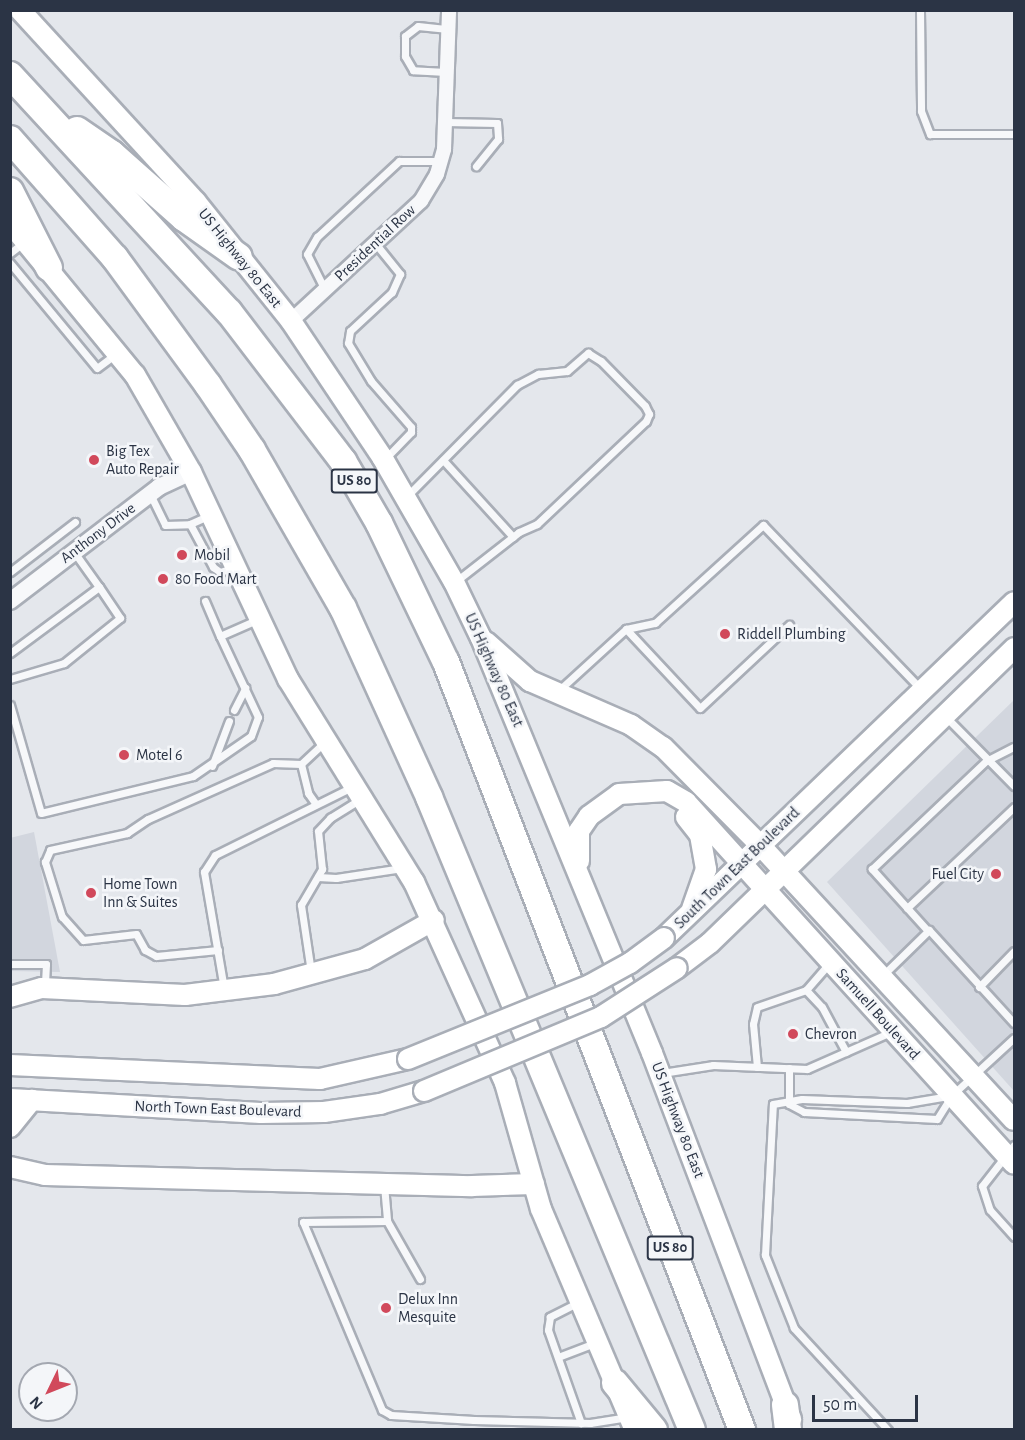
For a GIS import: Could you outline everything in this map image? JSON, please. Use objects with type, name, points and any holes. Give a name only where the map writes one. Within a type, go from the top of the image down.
[{"type":"highway","name":"US 80","points":[[10,75],[236,321],[343,461],[379,524],[446,662],[742,1430]]},
{"type":"highway","points":[[33,98],[112,154],[183,218],[239,257]]},
{"type":"highway","name":"US 80","points":[[10,139],[115,258],[189,357],[252,450],[343,608],[429,797],[692,1430]]},
{"type":"highway","points":[[10,191],[50,268]]},
{"type":"highway","points":[[615,1383],[654,1430]]},
{"type":"main road","name":"US Highway 80 East","points":[[20,10],[188,194],[291,321],[384,460],[454,582],[482,638],[584,884],[660,1073],[787,1417],[795,1430]]},
{"type":"main road","points":[[10,223],[119,352],[191,472],[288,679],[405,867],[434,920],[505,1083],[534,1184],[632,1423]]},
{"type":"main road","name":"South Town East Boulevard","points":[[408,1059],[590,985],[630,963],[664,938],[1014,602]]},
{"type":"main road","name":"Samuell Boulevard","points":[[482,638],[530,681],[631,725],[663,747],[760,845],[1014,1120]]},
{"type":"main road","name":"South Town East Boulevard","points":[[424,1091],[600,1017],[677,968],[710,943],[764,888],[1014,648]]},
{"type":"main road","points":[[922,690],[944,716]]},
{"type":"main road","name":"Samuell Boulevard","points":[[584,884],[576,847],[579,831],[588,816],[619,794],[667,791],[686,802],[952,1095],[1011,1155]]},
{"type":"main road","points":[[649,793],[681,810],[700,835],[706,869],[691,913]]},
{"type":"main road","points":[[10,997],[20,991],[45,988],[185,995],[225,991],[311,975],[365,959],[434,920]]},
{"type":"main road","name":"North Town East Boulevard","points":[[14,1060],[320,1079],[408,1059]]},
{"type":"main road","name":"North Town East Boulevard","points":[[10,1099],[261,1113],[324,1112],[380,1104],[424,1091]]},
{"type":"main road","points":[[10,1127],[32,1100]]},
{"type":"main road","points":[[10,1167],[45,1175],[384,1184],[534,1184]]},
{"type":"street","name":"Presidential Row","points":[[291,321],[421,201],[441,161],[445,122],[449,10]]},
{"type":"street","name":"Anthony Drive","points":[[11,599],[150,494],[191,472]]},
{"type":"lane","points":[[920,10],[921,111],[930,134],[1014,134]]},
{"type":"lane","points":[[446,72],[413,70],[405,56],[405,36],[418,26],[448,29]]},
{"type":"lane","points":[[445,122],[497,123],[498,139],[476,166]]},
{"type":"lane","points":[[325,290],[308,254],[317,237],[399,161],[441,161]]},
{"type":"lane","points":[[10,253],[26,240]]},
{"type":"lane","points":[[375,243],[400,274],[392,292],[350,331],[348,343],[371,381],[411,427],[411,432],[384,460]]},
{"type":"lane","points":[[10,263],[97,368],[119,352]]},
{"type":"lane","points":[[405,498],[517,385],[538,374],[567,370],[588,353],[594,355],[645,406],[649,414],[646,421],[537,524],[513,537],[454,582]]},
{"type":"lane","points":[[443,460],[513,537]]},
{"type":"lane","points":[[150,494],[165,525],[190,524],[212,514]]},
{"type":"lane","points":[[10,572],[75,522]]},
{"type":"lane","points":[[190,524],[213,567],[220,572],[237,567]]},
{"type":"lane","points":[[556,692],[626,629],[655,623],[762,525],[922,690]]},
{"type":"lane","points":[[10,679],[64,663],[120,618],[73,551]]},
{"type":"lane","points":[[10,653],[99,587]]},
{"type":"lane","points":[[10,705],[40,813],[193,776],[213,766],[251,735],[258,717],[205,602]]},
{"type":"lane","points":[[220,636],[261,618]]},
{"type":"lane","points":[[626,629],[700,708],[789,625]]},
{"type":"lane","points":[[234,710],[245,688]]},
{"type":"lane","points":[[944,716],[986,761],[1014,786]]},
{"type":"lane","points":[[213,766],[229,721]]},
{"type":"lane","points":[[218,950],[156,956],[145,950],[136,934],[83,940],[62,917],[45,862],[50,850],[127,833],[148,819],[273,763],[301,764],[327,740]]},
{"type":"lane","points":[[1014,747],[986,761],[872,869],[1014,1023]]},
{"type":"lane","points":[[301,764],[308,793],[315,803]]},
{"type":"lane","points":[[225,991],[204,872],[215,855],[304,813],[315,803],[358,792]]},
{"type":"lane","points":[[311,975],[301,905],[322,869],[317,837],[321,825],[358,792]]},
{"type":"lane","points":[[907,908],[1014,807]]},
{"type":"lane","points":[[318,877],[336,878],[405,867]]},
{"type":"lane","points":[[882,976],[928,931]]},
{"type":"lane","points":[[979,987],[1014,951]]},
{"type":"lane","points":[[757,1067],[753,1024],[757,1007],[806,990],[831,962]]},
{"type":"lane","points":[[10,964],[46,964],[45,988]]},
{"type":"lane","points":[[806,990],[822,1007],[846,1052]]},
{"type":"lane","points":[[660,1073],[713,1065],[807,1069],[894,1031]]},
{"type":"lane","points":[[789,1104],[804,1112],[937,1119],[952,1095],[1014,1038]]},
{"type":"lane","points":[[789,1068],[789,1104]]},
{"type":"lane","points":[[888,1430],[794,1328],[765,1255],[773,1104],[789,1104],[802,1099],[907,1103],[952,1095]]},
{"type":"lane","points":[[1011,1155],[982,1185],[990,1210],[1014,1237]]},
{"type":"lane","points":[[384,1184],[387,1221],[420,1279]]},
{"type":"lane","points":[[387,1221],[303,1222],[382,1410],[391,1415],[632,1423]]},
{"type":"lane","points":[[581,1301],[550,1317],[548,1330],[581,1423]]},
{"type":"lane","points":[[558,1357],[598,1341]]},
{"type":"shaded area","points":[[1014,700],[1014,1091],[827,882]]},
{"type":"shaded area","points":[[34,832],[60,972],[11,971],[10,838]]},
{"type":"place","name":"Big Tex Auto Repair","points":[[94,460]]},
{"type":"place","name":"Mobil","points":[[182,555]]},
{"type":"place","name":"80 Food Mart","points":[[163,579]]},
{"type":"place","name":"Riddell Plumbing","points":[[725,634]]},
{"type":"place","name":"Motel 6","points":[[124,755]]},
{"type":"place","name":"Fuel City","points":[[996,874]]},
{"type":"place","name":"Home Town Inn & Suites","points":[[91,893]]},
{"type":"place","name":"Chevron","points":[[793,1034]]},
{"type":"place","name":"Delux Inn Mesquite","points":[[386,1308]]}]
